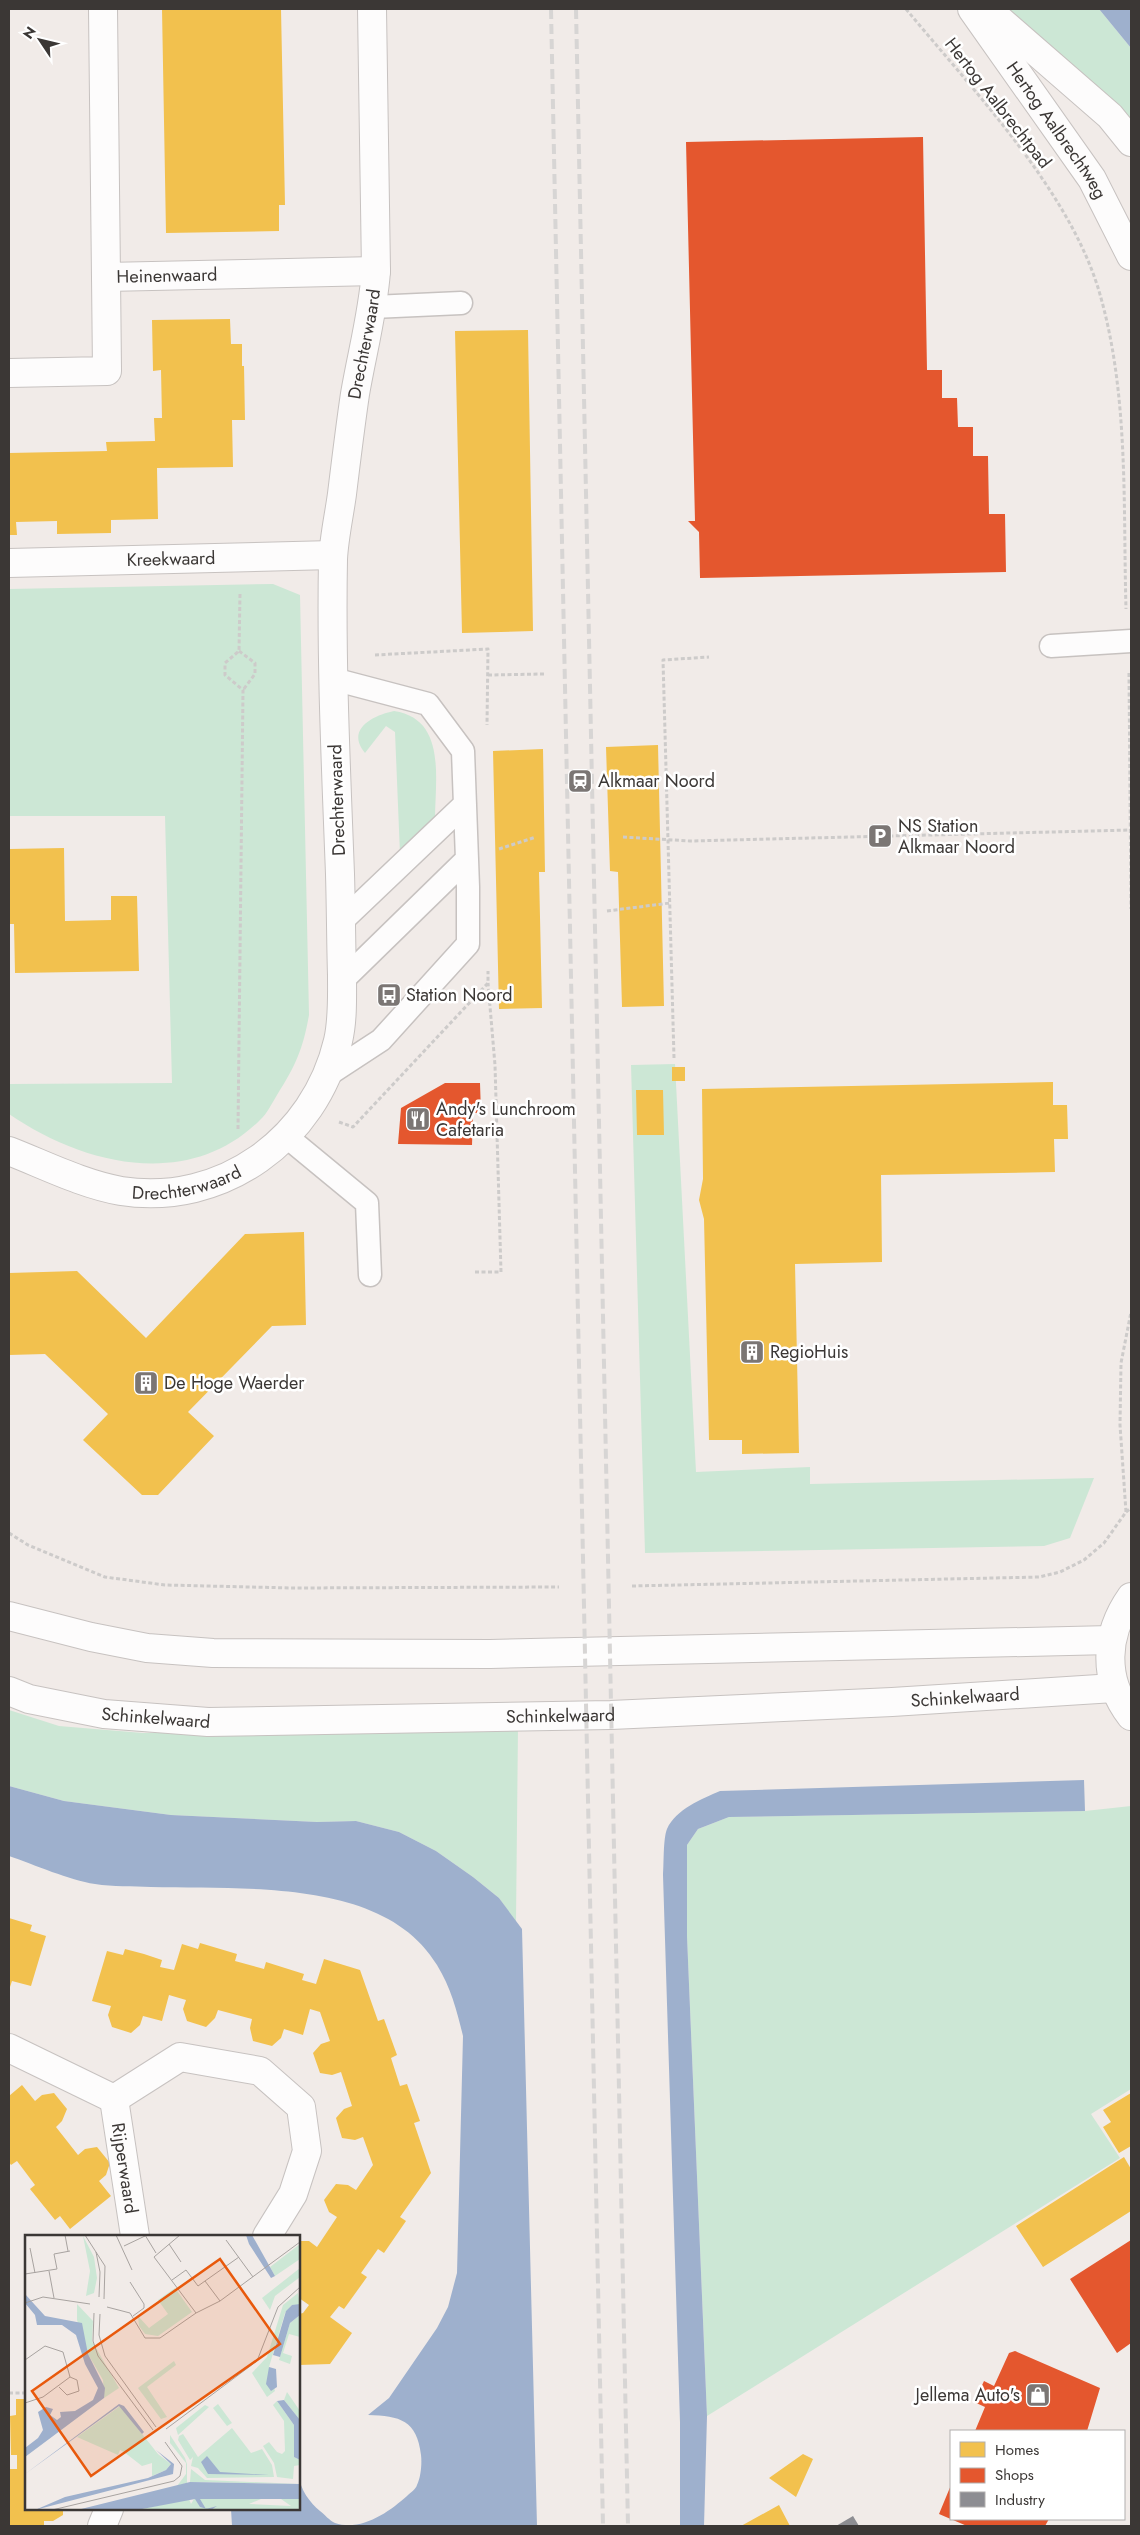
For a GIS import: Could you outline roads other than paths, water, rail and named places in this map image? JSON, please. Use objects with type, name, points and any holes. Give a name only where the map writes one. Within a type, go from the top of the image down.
[{"type":"street","name":"Heinenwaard","points":[[104,9],[106,277],[376,271]]},
{"type":"street","name":"Drechterwaard","points":[[9,1151],[91,1184],[120,1191],[147,1193],[199,1187],[238,1172],[261,1158],[287,1138],[309,1109],[326,1076],[338,1040],[342,981],[333,679],[333,555],[356,392],[373,306],[376,271],[372,9]]},
{"type":"street","name":"Hertog Aalbrechtweg","points":[[972,9],[1092,179],[1131,256]]},
{"type":"street","name":"Hertog Aalbrechtweg","points":[[987,9],[1110,116],[1131,142]]},
{"type":"street","points":[[9,373],[107,371],[106,277]]},
{"type":"street","name":"Kreekwaard","points":[[9,564],[333,555]]},
{"type":"street","points":[[1131,1597],[1120,1613],[1110,1640],[1109,1663],[1114,1688],[1131,1716]]},
{"type":"street","points":[[9,1616],[91,1637],[147,1648],[214,1653],[490,1654],[1110,1640]]},
{"type":"street","name":"Schinkelwaard","points":[[9,1691],[29,1699],[104,1714],[208,1722],[611,1715],[892,1702],[1114,1688]]},
{"type":"street","name":"Rijperwaard","points":[[9,2048],[114,2099]]},
{"type":"street","name":"Rijperwaard","points":[[114,2099],[180,2057],[260,2071],[301,2106],[306,2152],[293,2194],[268,2235]]},
{"type":"street","name":"Rijperwaard","points":[[114,2099],[135,2235]]},
{"type":"street","points":[[102,2526],[109,2510]]},
{"type":"lane","points":[[373,306],[461,303]]},
{"type":"lane","points":[[1051,646],[1129,641]]},
{"type":"lane","name":"Drechterwaard","points":[[326,1076],[381,1040],[468,944],[463,751],[428,704],[333,679]]},
{"type":"lane","points":[[341,922],[465,804]]},
{"type":"lane","points":[[342,981],[467,859]]},
{"type":"lane","points":[[287,1138],[367,1203],[370,1275]]},
{"type":"water","points":[[1099,9],[1131,9],[1131,48]]},
{"type":"water","points":[[1084,1780],[1085,1811],[729,1817],[698,1829],[687,1845],[687,1936],[707,2416],[704,2526],[680,2526],[680,2422],[663,1875],[664,1845],[667,1829],[683,1810],[720,1791]]},
{"type":"water","points":[[9,1786],[64,1801],[171,1815],[317,1822],[356,1821],[399,1832],[436,1851],[499,1898],[522,1929],[537,2526],[232,2526],[231,2510],[300,2510],[300,2481],[303,2491],[313,2504],[333,2522],[345,2525],[364,2523],[383,2514],[413,2491],[418,2482],[421,2455],[416,2434],[411,2427],[398,2419],[368,2415],[389,2398],[437,2328],[448,2307],[457,2273],[463,2036],[450,1991],[437,1965],[413,1937],[383,1916],[347,1902],[308,1894],[268,1890],[102,1885],[74,1879],[9,1856]]},
{"type":"railway","points":[[551,9],[603,2526]]},
{"type":"railway","points":[[576,9],[628,2526]]},
{"type":"place","name":"Alkmaar Noord","points":[[580,781]]},
{"type":"place","name":"NS Station Alkmaar Noord","points":[[880,836]]},
{"type":"place","name":"Station Noord","points":[[389,995]]},
{"type":"place","name":"Andy's Lunchroom Cafetaria","points":[[418,1119]]},
{"type":"place","name":"RegioHuis","points":[[752,1352]]},
{"type":"place","name":"De Hoge Waerder","points":[[146,1383]]},
{"type":"place","name":"Jellema Auto's","points":[[1038,2395]]}]
